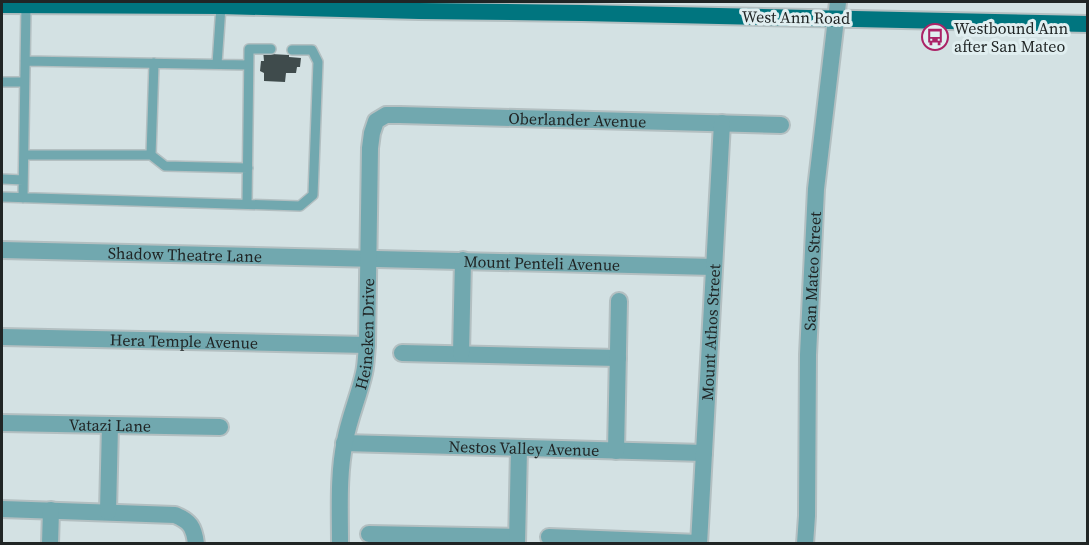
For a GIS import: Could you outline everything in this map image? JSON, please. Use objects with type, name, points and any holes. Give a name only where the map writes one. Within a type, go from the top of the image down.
[{"type":"main road","points":[[390,2],[419,12]]},
{"type":"main road","name":"West Ann Road","points":[[2,4],[222,4],[419,12],[837,10],[1088,24]]},
{"type":"street","name":"San Mateo Street","points":[[805,543],[808,355],[816,189],[837,10]]},
{"type":"street","name":"Oberlander Avenue","points":[[376,121],[386,116],[400,115],[781,125]]},
{"type":"street","name":"Heineken Drive","points":[[340,543],[344,443],[365,370],[370,148],[376,121]]},
{"type":"street","name":"Mount Athos Street","points":[[699,543],[722,123]]},
{"type":"street","name":"Shadow Theatre Lane","points":[[2,250],[368,259]]},
{"type":"street","name":"Mount Penteli Avenue","points":[[368,259],[714,267]]},
{"type":"street","points":[[461,354],[463,260]]},
{"type":"street","points":[[616,451],[619,301]]},
{"type":"street","name":"Hera Temple Avenue","points":[[2,337],[367,345]]},
{"type":"street","points":[[402,353],[618,358]]},
{"type":"street","name":"Vatazi Lane","points":[[2,423],[220,427]]},
{"type":"street","points":[[108,512],[110,425]]},
{"type":"street","name":"Nestos Valley Avenue","points":[[344,443],[704,453]]},
{"type":"street","points":[[369,534],[429,539],[517,540],[519,448]]},
{"type":"street","points":[[2,509],[165,513],[184,519],[192,525],[196,543]]},
{"type":"street","points":[[50,543],[51,510]]},
{"type":"street","points":[[549,537],[699,543]]},
{"type":"lane","points":[[217,64],[222,4]]},
{"type":"lane","points":[[23,198],[26,5]]},
{"type":"lane","points":[[247,204],[249,48],[271,49]]},
{"type":"lane","points":[[2,197],[300,206],[313,195],[318,62],[312,50],[292,50]]},
{"type":"lane","points":[[25,61],[248,64]]},
{"type":"lane","points":[[151,155],[154,63]]},
{"type":"lane","points":[[2,82],[24,82]]},
{"type":"lane","points":[[24,155],[151,155],[165,166],[248,168]]},
{"type":"lane","points":[[2,179],[23,180]]},
{"type":"building","points":[[263,50],[271,50],[271,54],[301,58],[300,67],[297,67],[296,73],[286,73],[285,82],[264,81],[264,73],[260,71],[261,61],[264,61]]},
{"type":"place","name":"Westbound Ann after San Mateo","points":[[935,37]]}]
